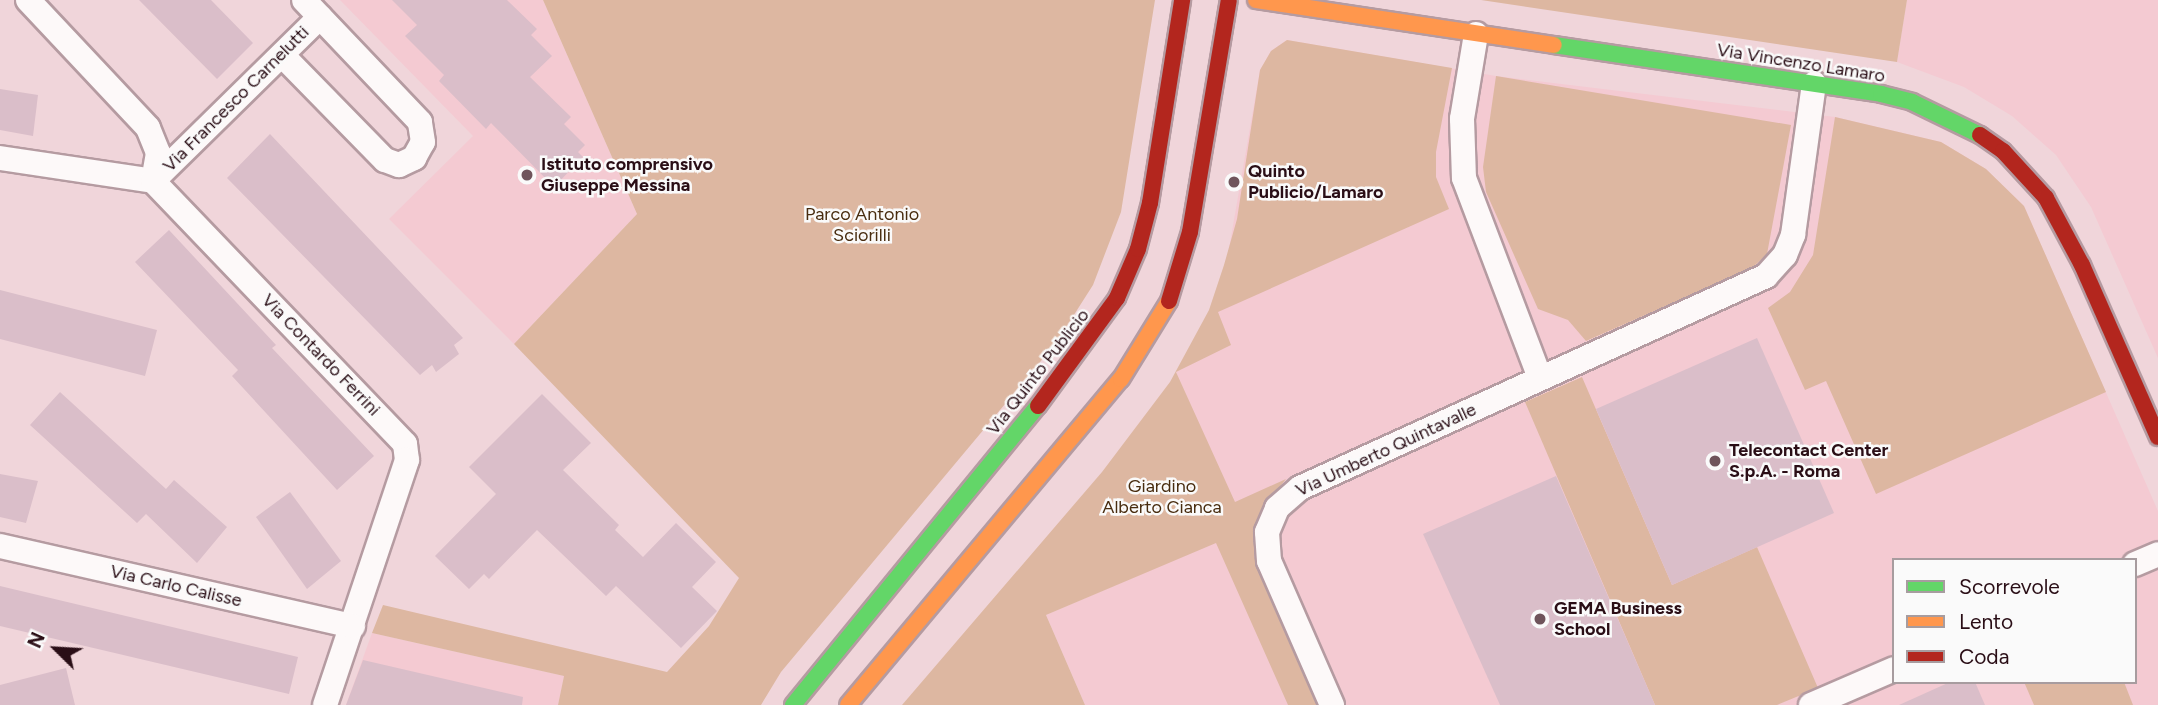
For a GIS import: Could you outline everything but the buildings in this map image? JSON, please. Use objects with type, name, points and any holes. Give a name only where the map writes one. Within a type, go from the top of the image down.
[{"type":"street","points":[[0,158],[153,181],[158,153],[148,128],[28,0]]},
{"type":"street","name":"Via Quinto Publicio","points":[[793,705],[1028,419],[1117,299],[1139,248],[1150,204],[1182,0]]},
{"type":"street","points":[[848,705],[1121,379],[1155,329],[1177,284],[1190,232],[1229,0]]},
{"type":"street","name":"Via Vincenzo Lamaro","points":[[1256,0],[1891,96],[1923,106],[1977,132],[2026,173],[2066,231],[2158,437]]},
{"type":"street","points":[[282,55],[385,160],[399,165],[414,158],[423,142],[420,122],[312,8]]},
{"type":"street","name":"Via Francesco Carnelutti","points":[[153,181],[282,55],[312,8]]},
{"type":"street","points":[[1476,34],[1462,119],[1464,178],[1540,378]]},
{"type":"street","name":"Via Umberto Quintavalle","points":[[1332,705],[1269,561],[1267,532],[1277,508],[1300,488],[1540,378],[1745,289],[1774,269],[1793,235],[1814,83]]},
{"type":"street","name":"Via Contardo Ferrini","points":[[153,181],[405,444],[407,460],[325,705]]},
{"type":"street","name":"Via Carlo Calisse","points":[[0,546],[353,626]]},
{"type":"street","points":[[2137,563],[2158,554]]},
{"type":"street","points":[[1811,705],[1892,670]]},
{"type":"shaded area","name":"Istituto comprensivo Giuseppe Messina","points":[[340,0],[543,0],[637,214],[514,344],[389,219],[473,136]]},
{"type":"shaded area","points":[[1907,0],[2158,0],[2158,358],[2091,207],[2056,155],[2012,116],[1964,87],[1897,62]]},
{"type":"shaded area","points":[[1287,40],[1496,76],[1835,117],[1941,142],[1986,169],[2024,206],[2158,511],[2158,705],[1085,705],[1046,615],[1216,542],[1176,371],[1218,312],[1260,70],[1271,51]]},
{"type":"shaded area","points":[[372,633],[564,676],[558,705],[346,705]]},
{"type":"green space","name":"Parco Antonio Sciorilli","points":[[543,0],[1155,0],[1121,212],[1093,285],[1056,343],[781,672],[761,705],[558,705],[564,676],[372,633],[383,605],[667,672],[709,626],[739,578],[514,344],[637,214]]},
{"type":"green space","points":[[1481,0],[1907,0],[1897,62]]},
{"type":"green space","name":"Giardino Alberto Cianca","points":[[1287,40],[1452,68],[1436,152],[1436,177],[1449,209],[1218,312],[1231,345],[1176,372],[1235,502],[1286,479],[1264,507],[1254,556],[1317,705],[1288,705],[1216,543],[1046,615],[1085,705],[902,705],[1102,472],[1170,382],[1209,310],[1224,265],[1237,219],[1260,70],[1271,51]]},
{"type":"green space","points":[[1496,76],[1791,125],[1767,254],[1752,268],[1586,341],[1568,320],[1538,309],[1486,192],[1483,167]]},
{"type":"green space","points":[[1835,117],[1941,142],[1986,169],[2024,206],[2106,392],[1876,494],[1826,381],[1805,390],[1768,308],[1790,292],[1813,255]]},
{"type":"green space","points":[[1582,377],[1672,585],[1757,547],[1818,688],[1777,705],[1655,705],[1525,402]]},
{"type":"green space","points":[[2025,684],[2125,684],[2133,705],[2034,705]]},
{"type":"traffic: fast","points":[[1554,45],[1881,94],[1912,102],[1980,135]]},
{"type":"traffic: fast","points":[[793,705],[1038,406]]},
{"type":"traffic: slow","points":[[1256,0],[1554,45]]},
{"type":"traffic: slow","points":[[848,705],[1121,379],[1169,301]]},
{"type":"traffic: jam","points":[[1038,406],[1117,298],[1138,249],[1150,203],[1182,0]]},
{"type":"traffic: jam","points":[[1169,301],[1190,232],[1229,0]]},
{"type":"traffic: jam","points":[[1980,135],[2003,151],[2046,198],[2082,265],[2158,437]]},
{"type":"place","name":"Istituto comprensivo Giuseppe Messina","points":[[527,175]]},
{"type":"place","name":"Quinto Publicio/Lamaro","points":[[1234,182]]},
{"type":"place","name":"Telecontact Center S.p.A. - Roma","points":[[1715,461]]},
{"type":"place","name":"GEMA Business School","points":[[1540,619]]}]
